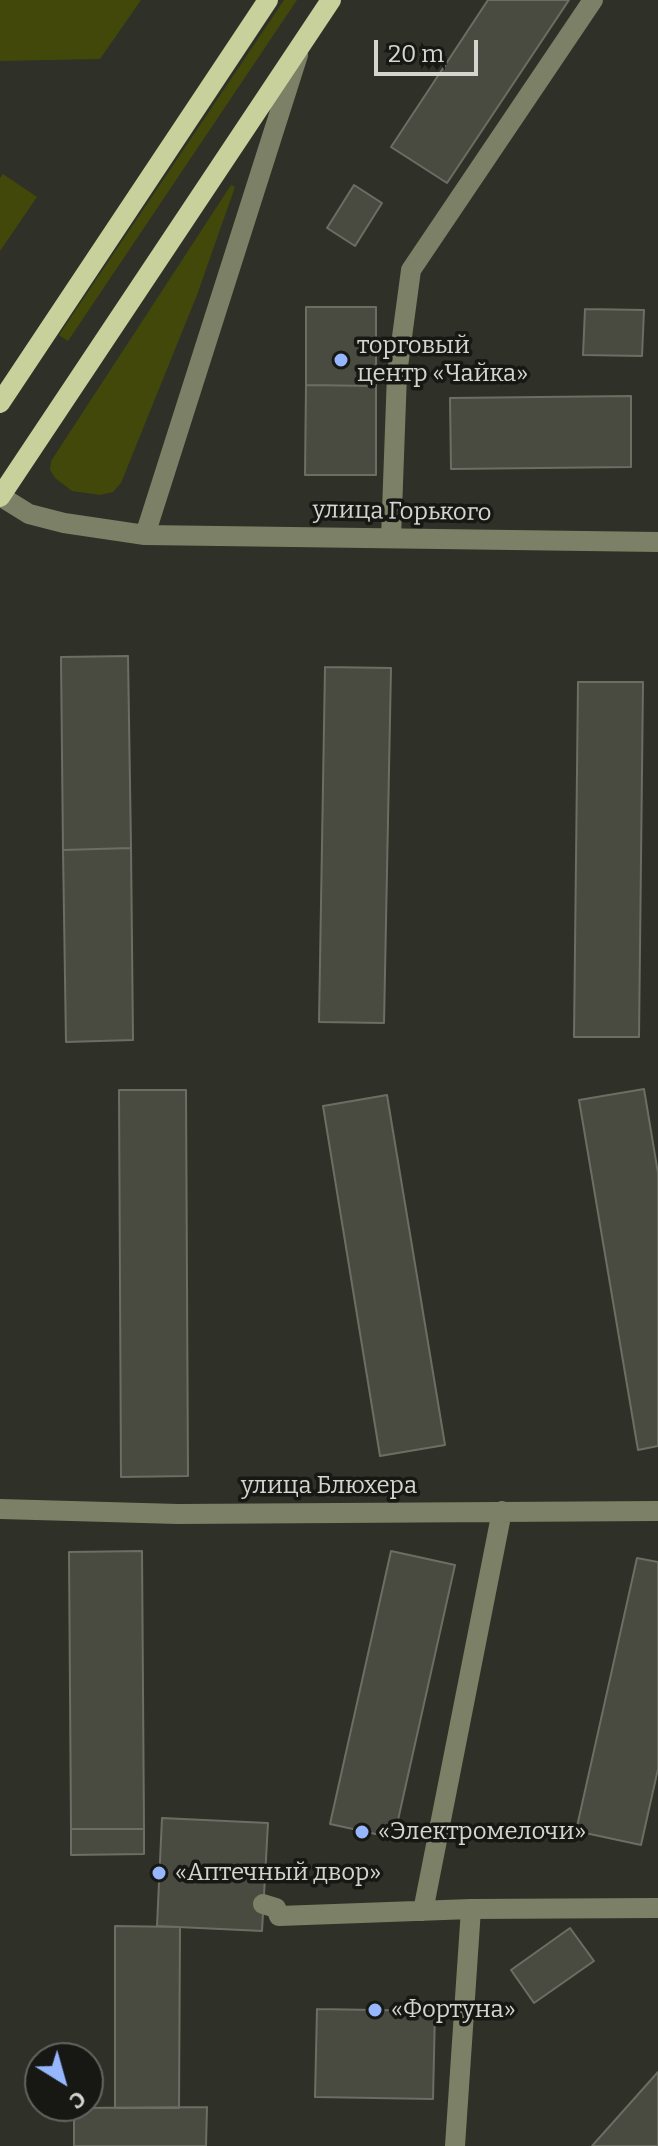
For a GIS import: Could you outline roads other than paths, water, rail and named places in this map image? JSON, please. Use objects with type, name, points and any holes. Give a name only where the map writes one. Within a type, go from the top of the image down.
[{"type":"main road","points":[[0,403],[268,0]]},
{"type":"main road","points":[[0,497],[331,0]]},
{"type":"street","points":[[391,538],[397,374],[411,270],[593,0]]},
{"type":"street","points":[[145,535],[180,416],[302,43]]},
{"type":"street","name":"улица Горького","points":[[0,497],[29,514],[64,523],[145,535],[658,542]]},
{"type":"street","name":"улица Блюхера","points":[[0,1509],[178,1514],[658,1511]]},
{"type":"street","points":[[423,1911],[502,1511]]},
{"type":"street","points":[[263,1904],[276,1908],[279,1916],[471,1909],[658,1908]]},
{"type":"street","points":[[455,2146],[471,1909]]},
{"type":"place","name":"торговый центр «Чайка»","points":[[341,360]]},
{"type":"place","name":"«Электромелочи»","points":[[362,1832]]},
{"type":"place","name":"«Аптечный двор»","points":[[159,1873]]},
{"type":"place","name":"«Фортуна»","points":[[375,2010]]}]
